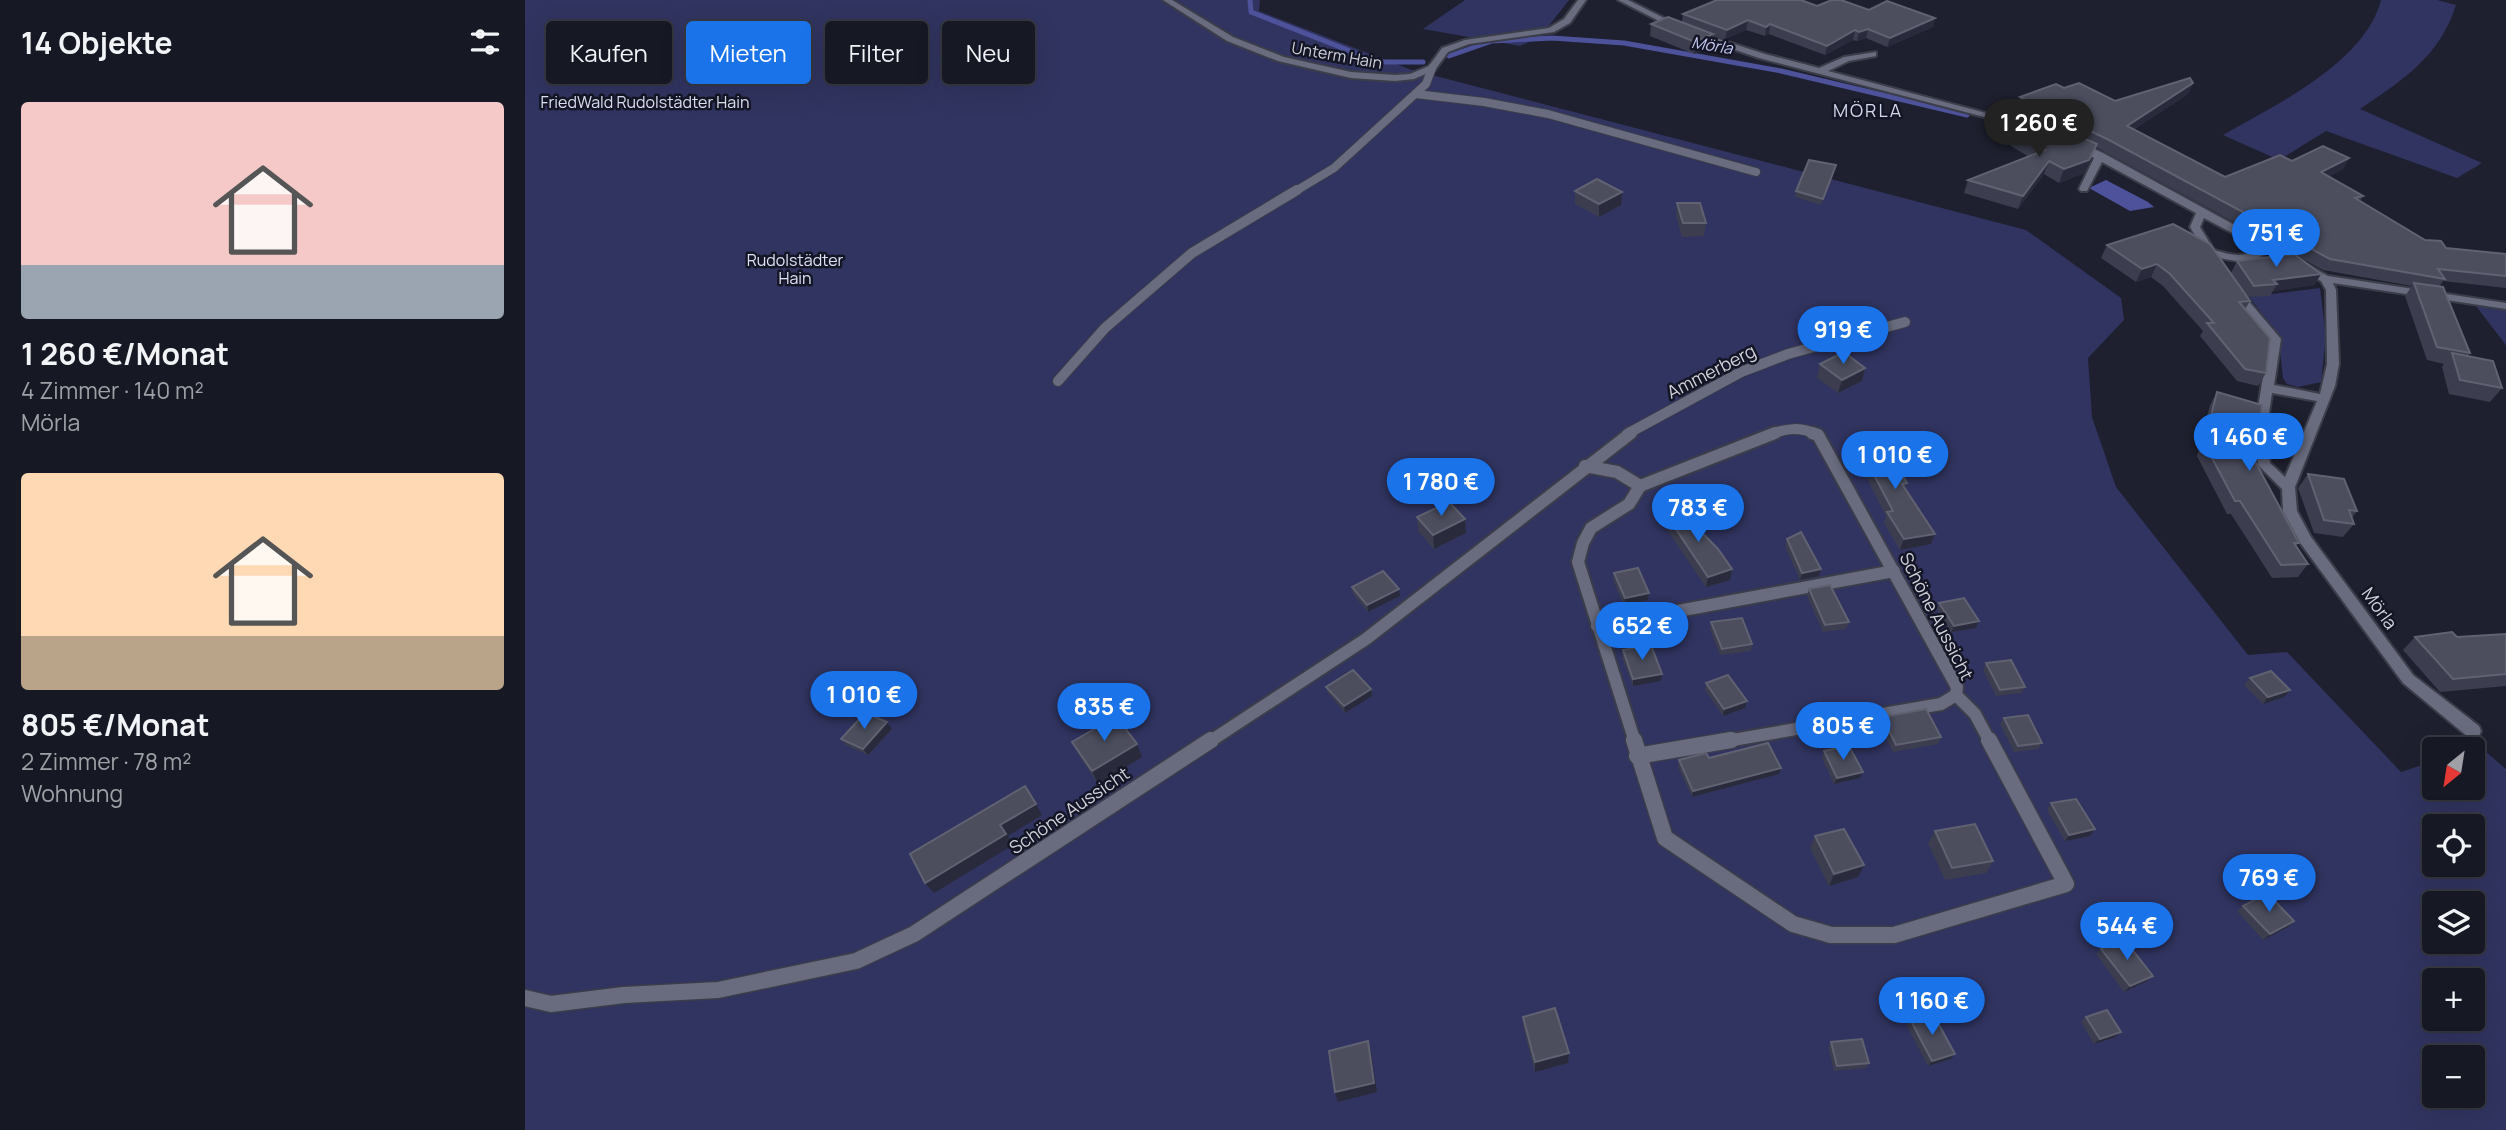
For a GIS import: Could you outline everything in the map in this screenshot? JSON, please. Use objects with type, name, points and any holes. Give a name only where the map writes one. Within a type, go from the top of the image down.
[{"type":"street","name":"Unterm Hain","points":[[1167,0],[1230,39],[1281,59],[1319,69],[1395,78],[1411,77],[1432,68]]},
{"type":"street","points":[[1432,68],[1439,56],[1454,47],[1485,39],[1551,30],[1567,21],[1582,0]]},
{"type":"street","points":[[1622,0],[1645,13],[1726,45],[2050,132],[2100,155],[2325,279],[2506,306]]},
{"type":"street","points":[[1820,71],[1847,59],[1873,54]]},
{"type":"street","points":[[2084,189],[2100,155]]},
{"type":"street","points":[[2201,212],[2195,227],[2244,305],[2275,339],[2260,433],[2264,465],[2288,487],[2323,398],[2333,364],[2331,290],[2325,279]]},
{"type":"street","points":[[2211,252],[2244,258],[2253,257],[2265,247]]},
{"type":"street","points":[[2267,388],[2323,398]]},
{"type":"street","name":"Mörla","points":[[2288,487],[2290,511],[2305,540],[2408,679],[2473,731]]},
{"type":"lane","points":[[1058,381],[1105,328],[1192,253],[1333,168],[1426,84],[1432,68]]},
{"type":"lane","points":[[1416,94],[1484,102],[1548,114],[1756,172]]},
{"type":"lane","name":"Ammerberg","points":[[1585,466],[1621,438],[1741,372],[1789,354],[1905,322]]},
{"type":"lane","name":"Schöne Aussicht","points":[[1637,756],[1941,704],[1956,695],[1957,687],[1818,435],[1803,429],[1787,428],[1640,486],[1629,504],[1591,528],[1583,543],[1578,562],[1637,756],[1665,838],[1732,884]]},
{"type":"lane","points":[[1585,466],[1617,472],[1640,486]]},
{"type":"lane","name":"Schöne Aussicht","points":[[525,998],[551,1004],[624,995],[718,990],[856,961],[914,934],[1366,639],[1585,466]]},
{"type":"lane","points":[[1597,626],[1894,572]]},
{"type":"lane","points":[[1732,884],[1793,924],[1831,935],[1894,935],[2066,884],[1975,714],[1956,695]]},
{"type":"green space","points":[[525,0],[1260,0],[1259,11],[1409,69],[2026,230],[2121,298],[2124,320],[2088,358],[2092,417],[2116,487],[2248,655],[2287,652],[2401,772],[2422,765],[2422,800],[2485,800],[2485,751],[2506,769],[2506,1130],[525,1130]]},
{"type":"green space","points":[[1465,0],[1569,0],[1540,37],[1520,46],[1423,29]]},
{"type":"green space","points":[[2381,0],[2437,0],[2456,5],[2449,23],[2430,53],[2405,77],[2360,109],[2482,163],[2457,178],[2326,131],[2279,160],[2223,135],[2292,96],[2338,62],[2372,23]]},
{"type":"green space","points":[[2320,288],[2326,337],[2321,382],[2298,387],[2287,384],[2283,378],[2278,334],[2249,297]]},
{"type":"green space","points":[[2472,301],[2506,306],[2506,345]]},
{"type":"shaded area","points":[[2106,180],[2154,207],[2130,211],[2089,188]]},
{"type":"building","points":[[1717,0],[1801,0],[1817,6],[1832,0],[1841,0],[1869,10],[1887,1],[1935,18],[1890,38],[1868,29],[1859,32],[1855,30],[1827,46],[1770,24],[1766,27],[1748,20],[1727,30],[1683,14]]},
{"type":"building","points":[[1668,17],[1713,34],[1695,42],[1651,24]]},
{"type":"building","points":[[2190,78],[2193,83],[2127,126],[2225,177],[2280,155],[2292,161],[2323,146],[2349,158],[2321,172],[2363,196],[2355,198],[2425,240],[2441,241],[2446,248],[2506,254],[2506,276],[2438,269],[2445,279],[2330,259],[2109,140],[2020,97],[2056,84],[2064,88],[2079,83],[2115,101]]},
{"type":"building","points":[[2048,123],[2097,144],[2089,160],[2064,169],[2049,161],[2023,196],[1968,180],[2045,150],[2016,133]]},
{"type":"building","points":[[1809,160],[1836,165],[1823,199],[1796,191]]},
{"type":"building","points":[[1597,179],[1622,192],[1599,204],[1575,191]]},
{"type":"building","points":[[1677,203],[1700,203],[1706,223],[1683,223]]},
{"type":"building","points":[[2173,224],[2210,244],[2250,301],[2239,302],[2270,338],[2266,373],[2245,369],[2207,323],[2214,323],[2170,274],[2157,264],[2142,269],[2107,245]]},
{"type":"building","points":[[2294,254],[2321,274],[2273,280],[2277,284],[2254,286],[2237,261]]},
{"type":"building","points":[[2414,283],[2443,287],[2470,353],[2437,347]]},
{"type":"building","points":[[1844,352],[1865,368],[1842,380],[1820,364]]},
{"type":"building","points":[[2452,353],[2493,361],[2502,388],[2460,380]]},
{"type":"building","points":[[2217,392],[2262,405],[2255,452],[2250,452],[2299,543],[2294,543],[2308,564],[2281,565],[2240,501],[2235,501],[2204,443]]},
{"type":"building","points":[[1869,433],[1887,459],[1893,459],[1907,483],[1902,484],[1935,534],[1904,539],[1887,512],[1893,511],[1856,441]]},
{"type":"building","points":[[2308,474],[2344,479],[2357,511],[2349,510],[2354,524],[2324,520]]},
{"type":"building","points":[[1449,502],[1465,519],[1433,535],[1417,517]]},
{"type":"building","points":[[1675,505],[1718,549],[1732,569],[1708,577],[1665,513]]},
{"type":"building","points":[[1801,532],[1821,569],[1802,573],[1787,539]]},
{"type":"building","points":[[1638,568],[1649,593],[1625,598],[1614,573]]},
{"type":"building","points":[[1383,571],[1399,589],[1367,605],[1352,587]]},
{"type":"building","points":[[1830,585],[1849,622],[1825,625],[1809,589]]},
{"type":"building","points":[[1964,598],[1979,621],[1954,626],[1939,603]]},
{"type":"building","points":[[1742,618],[1752,644],[1722,649],[1711,622]]},
{"type":"building","points":[[2452,632],[2457,637],[2506,634],[2506,674],[2453,679],[2415,637]]},
{"type":"building","points":[[1651,645],[1662,674],[1633,679],[1623,650]]},
{"type":"building","points":[[2011,660],[2025,687],[2000,690],[1986,663]]},
{"type":"building","points":[[1353,670],[1371,689],[1344,706],[1326,687]]},
{"type":"building","points":[[2271,671],[2290,690],[2268,697],[2250,678]]},
{"type":"building","points":[[1728,675],[1747,701],[1724,709],[1706,683]]},
{"type":"building","points":[[1926,709],[1941,737],[1896,745],[1882,717]]},
{"type":"building","points":[[865,713],[887,722],[863,749],[841,739]]},
{"type":"building","points":[[2028,715],[2042,743],[2018,746],[2004,718]]},
{"type":"building","points":[[1116,716],[1137,744],[1092,771],[1072,742]]},
{"type":"building","points":[[1768,743],[1781,768],[1693,791],[1679,760],[1706,753],[1709,758]]},
{"type":"building","points":[[1849,746],[1863,772],[1837,778],[1824,751]]},
{"type":"building","points":[[1025,786],[1036,804],[1000,825],[1006,834],[925,883],[910,854]]},
{"type":"building","points":[[2076,799],[2095,829],[2069,835],[2051,803]]},
{"type":"building","points":[[1975,824],[1993,861],[1952,868],[1935,831]]},
{"type":"building","points":[[1844,829],[1864,865],[1834,874],[1815,836]]},
{"type":"building","points":[[2267,893],[2294,921],[2270,934],[2243,906]]},
{"type":"building","points":[[2124,939],[2153,976],[2130,986],[2101,949]]},
{"type":"building","points":[[1555,1008],[1569,1053],[1535,1062],[1523,1017]]},
{"type":"building","points":[[2107,1010],[2121,1032],[2100,1039],[2086,1017]]},
{"type":"building","points":[[1932,1012],[1955,1054],[1932,1061],[1910,1019]]},
{"type":"building","points":[[1862,1039],[1869,1063],[1837,1066],[1831,1042]]},
{"type":"building","points":[[1368,1041],[1374,1083],[1335,1092],[1329,1051]]},
{"type":"waterway","name":"Mörla","points":[[1250,0],[1251,12],[1378,62],[1423,62]]},
{"type":"waterway","name":"Mörla","points":[[1449,56],[1492,41],[1552,38],[1624,43],[1781,71],[1967,115]]},
{"type":"district","name":"MÖRLA","points":[[1868,110]]},
{"type":"park label","name":"FriedWald Rudolstädter Hain","points":[[645,102]]},
{"type":"park label","name":"Rudolstädter Hain","points":[[795,269]]}]
